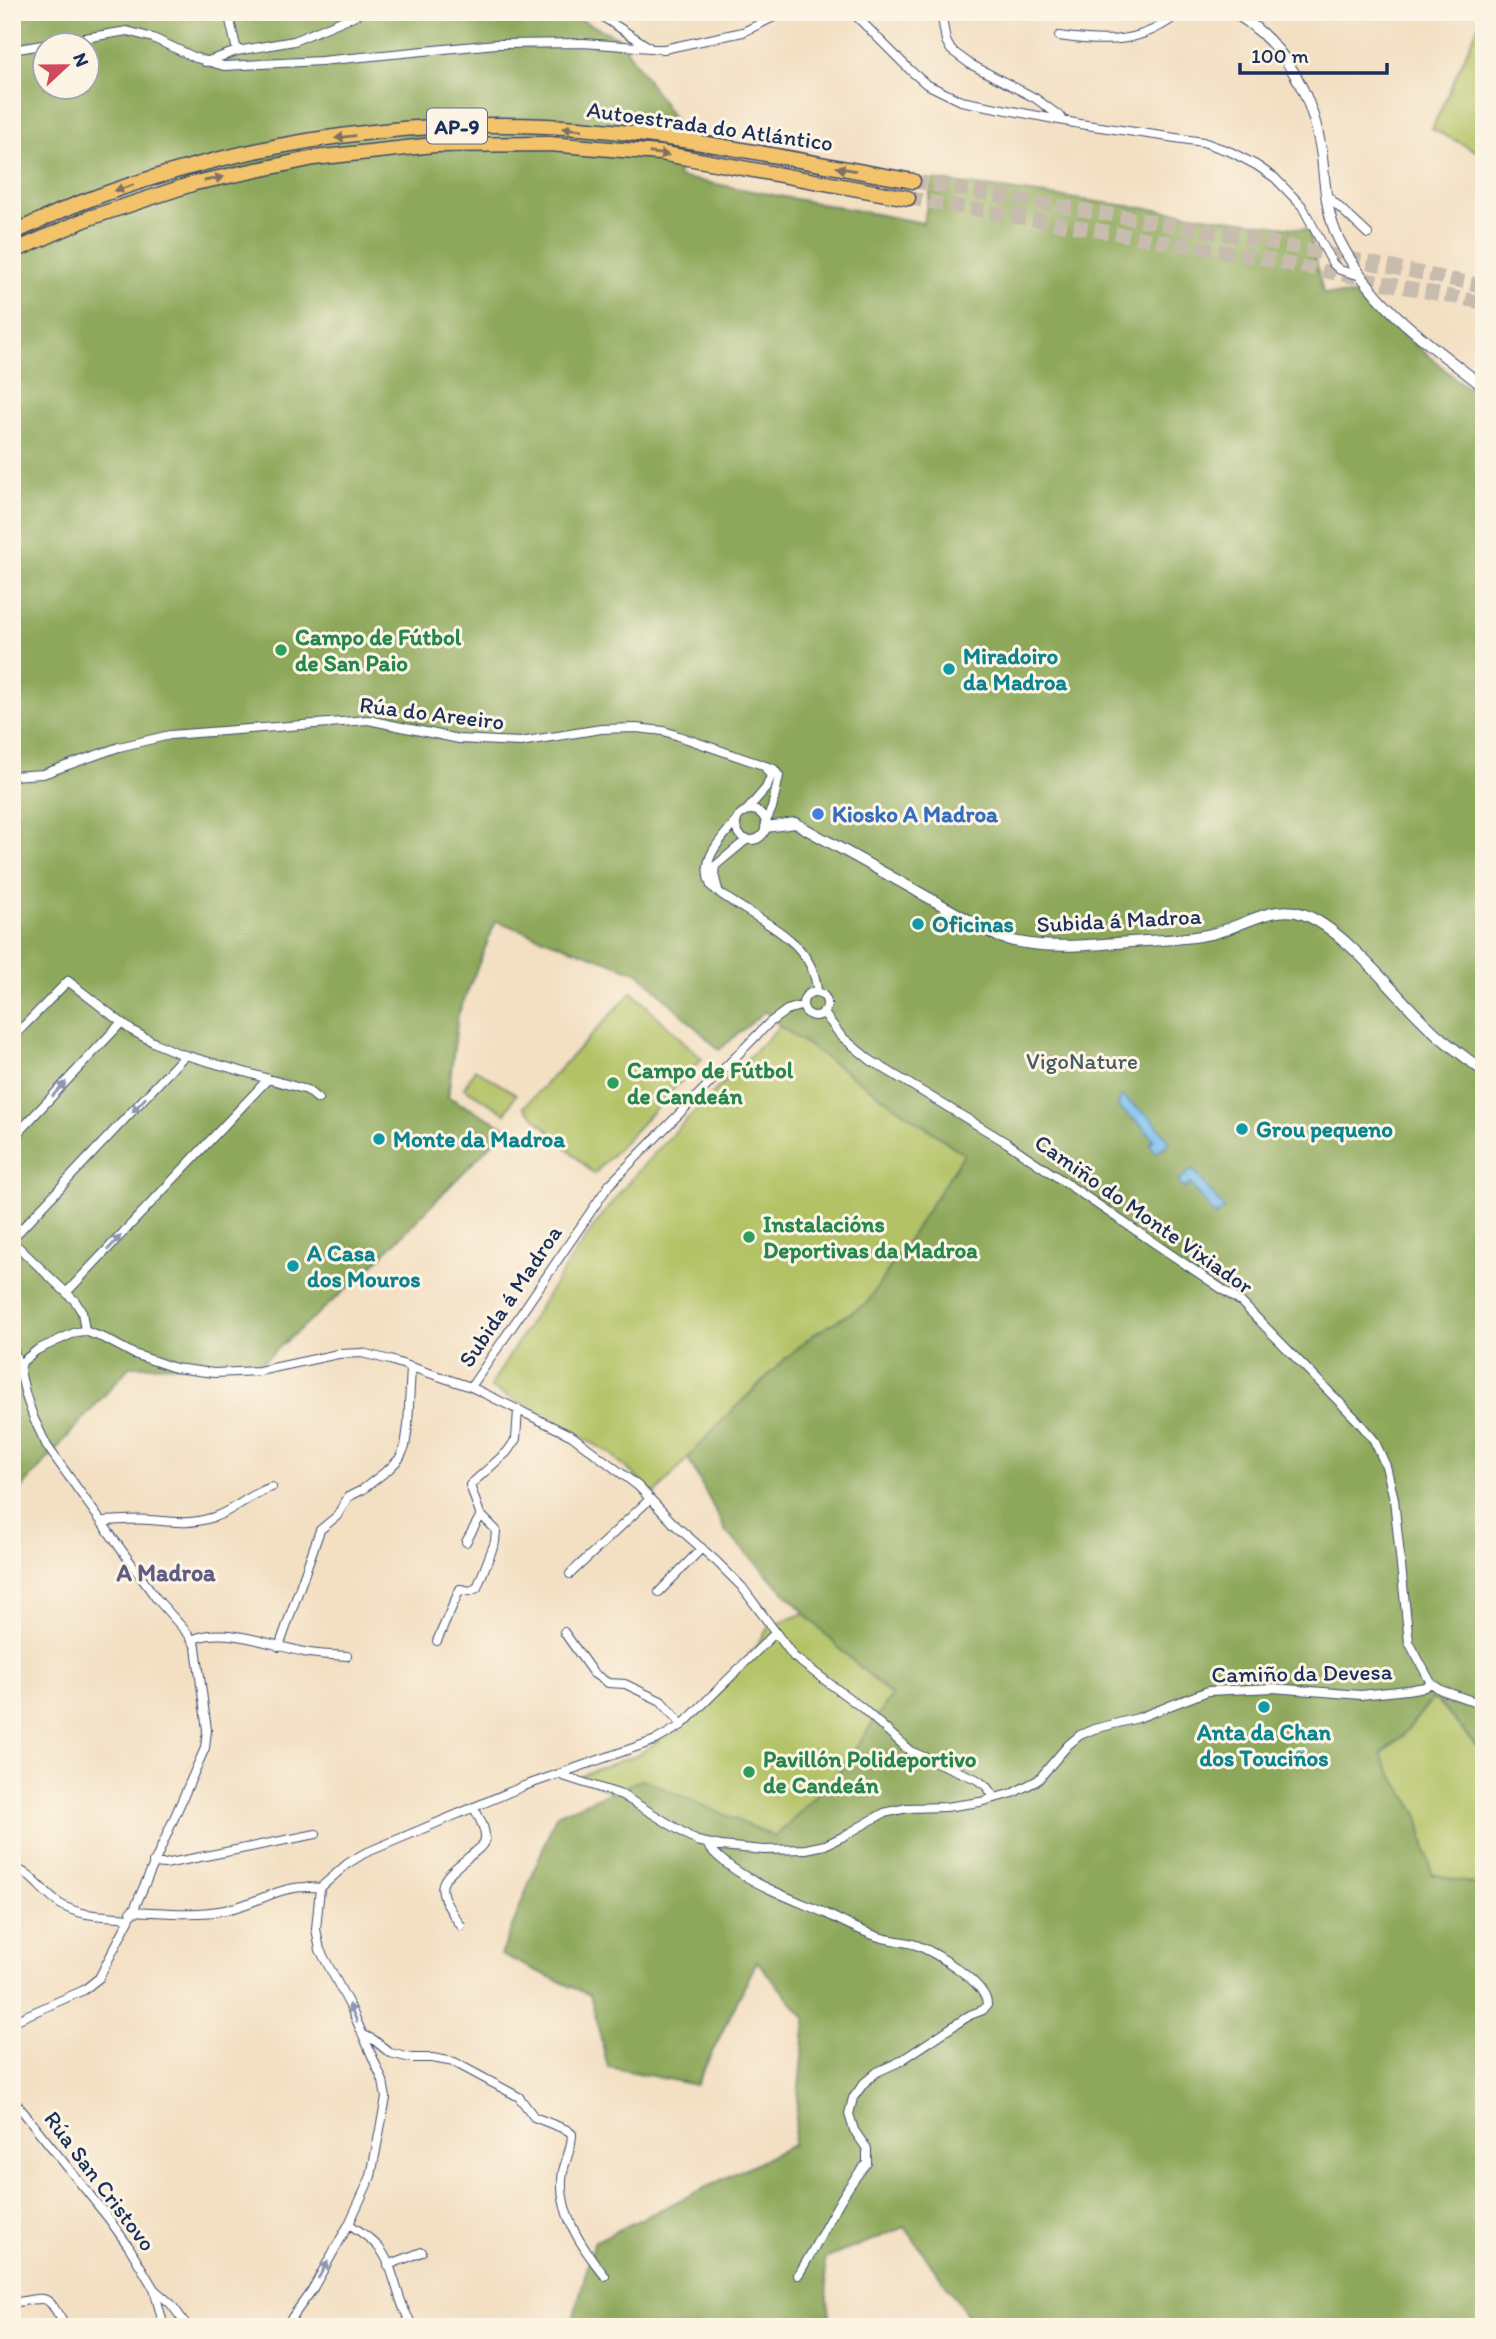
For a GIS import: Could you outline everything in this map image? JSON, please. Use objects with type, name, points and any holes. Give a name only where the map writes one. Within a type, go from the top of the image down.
[{"type":"highway","name":"Autoestrada do Atlántico","points":[[12,233],[84,201],[188,168],[310,141],[430,127],[547,126],[661,137],[913,181]]},
{"type":"highway","name":"Autoestrada do Atlántico","points":[[12,252],[89,218],[195,183],[314,158],[434,145],[549,144],[660,153],[908,198]]},
{"type":"street","points":[[228,12],[237,51]]},
{"type":"street","points":[[205,62],[237,51],[293,41],[363,12]]},
{"type":"street","points":[[603,12],[606,19],[652,48]]},
{"type":"street","points":[[12,50],[127,31],[153,38],[205,62],[224,66],[321,61],[496,44],[583,43],[676,47],[743,32],[789,12]]},
{"type":"street","points":[[852,12],[909,70],[935,89],[961,101],[1065,121],[1203,142],[1244,159],[1275,178],[1302,206],[1333,264],[1340,270],[1361,276]]},
{"type":"street","points":[[941,12],[946,41],[951,50],[970,64],[1035,98],[1065,121]]},
{"type":"street","points":[[1059,36],[1109,41],[1149,34],[1165,26],[1181,12]]},
{"type":"street","points":[[1233,12],[1265,34],[1286,61],[1306,96],[1317,128],[1325,194],[1339,240],[1361,276],[1400,321],[1484,387]]},
{"type":"street","points":[[1325,194],[1368,234]]},
{"type":"street","name":"Rúa do Areeiro","points":[[12,776],[43,774],[129,744],[170,735],[368,720],[459,739],[520,742],[601,729],[636,728],[664,731],[762,764]]},
{"type":"street","points":[[762,764],[771,776],[766,788],[747,810],[742,812],[711,852],[707,864],[708,878],[711,886],[719,893],[785,936],[800,950],[817,979],[817,992],[827,1000],[823,1012],[811,1015],[803,1005]]},
{"type":"street","points":[[719,893],[714,874],[715,866],[746,840],[757,839],[765,832],[779,776],[774,769],[762,764]]},
{"type":"street","points":[[747,810],[760,813],[766,824]]},
{"type":"street","points":[[736,821],[738,833],[746,840]]},
{"type":"street","name":"Subida á Madroa","points":[[766,824],[795,824],[999,937],[1022,945],[1061,946],[1187,938],[1214,934],[1278,912],[1302,914],[1329,928],[1384,980],[1430,1029],[1484,1072]]},
{"type":"street","points":[[12,1038],[68,981],[74,983],[121,1023],[155,1043],[185,1055],[307,1090],[318,1099]]},
{"type":"street","name":"Subida á Madroa","points":[[85,1331],[159,1363],[191,1371],[259,1371],[338,1354],[362,1353],[471,1387],[609,1185],[769,1023],[787,1010],[803,1005],[809,994],[817,992]]},
{"type":"street","name":"Camiño do Monte Vixiador","points":[[823,1012],[841,1035],[870,1060],[1007,1143],[1241,1302],[1365,1430],[1374,1440],[1387,1466],[1394,1499],[1409,1642],[1431,1683]]},
{"type":"street","points":[[12,1139],[121,1023]]},
{"type":"street","points":[[16,1372],[22,1362],[37,1350],[68,1335],[85,1331],[82,1312],[67,1292],[12,1240],[185,1055]]},
{"type":"street","points":[[67,1292],[268,1079]]},
{"type":"street","points":[[12,1344],[16,1372],[47,1446],[156,1598],[196,1647],[207,1730],[205,1748],[108,1964],[92,1984],[58,2003],[12,2022]]},
{"type":"street","points":[[279,1647],[320,1530],[337,1516],[348,1497],[362,1490],[389,1469],[399,1459],[405,1447],[411,1367]]},
{"type":"street","points":[[471,1387],[572,1436],[638,1486],[742,1587],[794,1657],[860,1707],[910,1751],[975,1779],[986,1786],[994,1797]]},
{"type":"street","points":[[437,1641],[460,1589],[470,1591],[477,1588],[495,1542],[496,1530],[481,1515],[470,1485],[507,1452],[516,1439],[518,1410]]},
{"type":"street","points":[[101,1521],[149,1520],[171,1524],[194,1522],[234,1509],[272,1487]]},
{"type":"street","points":[[570,1574],[650,1499]]},
{"type":"street","points":[[467,1542],[481,1515]]},
{"type":"street","points":[[659,1592],[702,1548]]},
{"type":"street","points":[[564,1632],[593,1673],[608,1683],[625,1684],[661,1701],[682,1725]]},
{"type":"street","points":[[285,2327],[312,2290],[349,2224],[375,2165],[386,2098],[383,2081],[318,1943],[316,1929],[320,1888],[363,1854],[524,1787],[656,1740],[682,1725],[775,1633]]},
{"type":"street","points":[[192,1640],[200,1636],[226,1634],[307,1653],[347,1656]]},
{"type":"street","points":[[1431,1683],[1441,1690],[1484,1705]]},
{"type":"street","name":"Camiño da Devesa","points":[[560,1775],[622,1796],[685,1834],[706,1843],[764,1850],[806,1849],[825,1845],[884,1814],[907,1808],[969,1804],[1013,1793],[1028,1787],[1080,1735],[1138,1718],[1208,1691],[1273,1688],[1362,1695],[1425,1687],[1431,1683]]},
{"type":"street","points":[[461,1926],[446,1904],[441,1890],[447,1875],[485,1840],[484,1828],[474,1808]]},
{"type":"street","points":[[153,1863],[164,1864],[316,1834]]},
{"type":"street","points":[[706,1843],[717,1858],[775,1891],[854,1928],[881,1938],[916,1945],[940,1957],[980,1987],[988,1997],[983,2010],[970,2015],[900,2062],[877,2072],[853,2098],[849,2114],[854,2130],[867,2149],[867,2163],[850,2182],[798,2275]]},
{"type":"street","points":[[12,1867],[31,1876],[58,1903],[99,1917],[210,1912],[241,1906],[291,1887],[303,1885],[320,1888]]},
{"type":"street","points":[[362,2034],[390,2053],[454,2062],[519,2097],[534,2117],[572,2134],[563,2173],[565,2206],[578,2240],[605,2276]]},
{"type":"street","name":"Rúa San Cristovo","points":[[12,2098],[109,2219],[153,2289],[164,2327]]},
{"type":"street","points":[[349,2224],[380,2248],[398,2297],[414,2327]]},
{"type":"street","points":[[388,2265],[422,2252]]},
{"type":"street","name":"Rúa San Cristovo","points":[[153,2289],[171,2304],[188,2327]]},
{"type":"street","points":[[12,2303],[40,2298],[48,2300],[66,2327]]},
{"type":"green space","name":"VigoNature","points":[[12,12],[551,12],[577,18],[619,38],[684,134],[678,177],[923,223],[933,180],[1309,230],[1323,293],[1359,296],[1458,381],[1484,399],[1484,1755],[1439,1702],[1432,1699],[1402,1736],[1381,1754],[1417,1813],[1432,1874],[1484,1887],[1484,2327],[976,2327],[905,2227],[824,2259],[831,2327],[571,2327],[594,2242],[793,2145],[806,2019],[757,1961],[696,2085],[608,2067],[590,1995],[501,1955],[556,1815],[643,1779],[775,1837],[838,1774],[892,1696],[838,1647],[726,1532],[688,1458],[784,1360],[813,1335],[867,1303],[964,1154],[780,1026],[765,1011],[719,1050],[639,973],[496,921],[458,1015],[448,1097],[507,1128],[366,1272],[260,1364],[130,1366],[12,1499]]},
{"type":"green space","points":[[1484,13],[1484,155],[1432,129]]},
{"type":"green space","name":"Campo de Fútbol de Candeán","points":[[632,992],[702,1059],[594,1174],[524,1107]]},
{"type":"green space","name":"Instalacións Deportivas da Madroa","points":[[780,1026],[965,1154],[867,1303],[813,1335],[784,1360],[719,1424],[655,1494],[611,1454],[490,1387],[561,1274],[620,1192]]},
{"type":"green space","points":[[475,1069],[516,1094],[505,1113],[464,1088]]},
{"type":"green space","points":[[805,1613],[892,1696],[838,1773],[816,1842],[701,1836],[579,1776],[641,1753],[705,1708],[738,1671],[770,1626]]},
{"type":"green space","points":[[1432,1699],[1438,1702],[1484,1755],[1484,1887],[1432,1874],[1417,1813],[1381,1754],[1402,1736]]},
{"type":"water","points":[[1121,1096],[1152,1119],[1170,1142],[1156,1153],[1150,1144],[1154,1139],[1118,1107]]},
{"type":"water","points":[[1193,1169],[1224,1209],[1215,1216],[1190,1184],[1184,1189],[1178,1181]]},
{"type":"tunnel","points":[[913,181],[1248,238],[1484,286]]},
{"type":"tunnel","points":[[908,198],[1254,257],[1484,303]]},
{"type":"place","name":"Campo de Fútbol de San Paio","points":[[281,650]]},
{"type":"place","name":"Miradoiro da Madroa","points":[[949,669]]},
{"type":"place","name":"Kiosko A Madroa","points":[[818,814]]},
{"type":"place","name":"Oficinas","points":[[918,924]]},
{"type":"place","name":"Campo de Fútbol de Candeán","points":[[613,1083]]},
{"type":"place","name":"Grou pequeno","points":[[1242,1129]]},
{"type":"place","name":"Monte da Madroa","points":[[379,1139]]},
{"type":"place","name":"Instalacións Deportivas da Madroa","points":[[749,1237]]},
{"type":"place","name":"A Casa dos Mouros","points":[[293,1266]]},
{"type":"place","name":"Anta da Chan dos Touciños","points":[[1264,1707]]},
{"type":"place","name":"Pavillón Polideportivo de Candeán","points":[[749,1772]]},
{"type":"district","name":"A Madroa","points":[[166,1572]]}]
